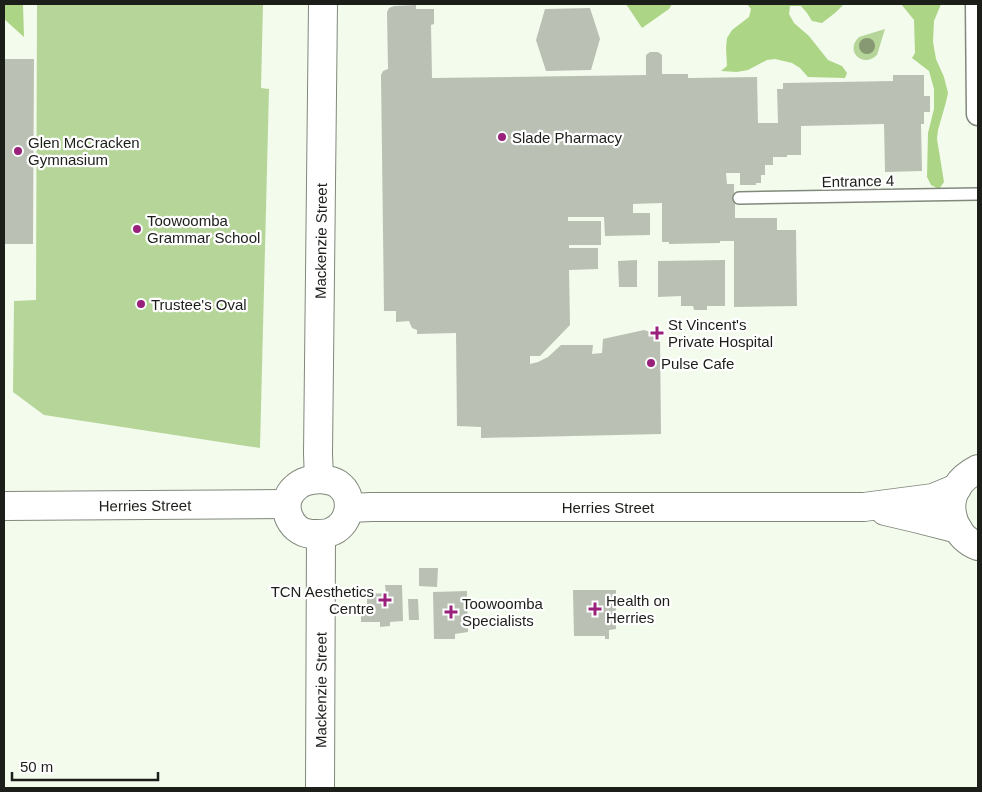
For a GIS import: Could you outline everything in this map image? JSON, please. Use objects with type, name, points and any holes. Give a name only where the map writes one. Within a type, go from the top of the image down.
[{"type":"main road","name":"Mackenzie Street","points":[[319,479],[323,4]]},
{"type":"main road","points":[[971,471],[953,498],[952,509],[953,520],[972,545]]},
{"type":"main road","name":"Herries Street","points":[[350,508],[864,507],[933,498],[971,471]]},
{"type":"main road","points":[[319,479],[329,480],[342,488],[347,494],[350,508],[346,519],[332,532],[309,534],[298,529],[291,522],[287,514],[286,504],[295,487],[307,481],[319,479]]},
{"type":"main road","name":"Herries Street","points":[[4,506],[286,504]]},
{"type":"main road","name":"Herries Street","points":[[864,507],[915,518],[972,545]]},
{"type":"main road","name":"Mackenzie Street","points":[[320,788],[321,534]]},
{"type":"street","points":[[977,4],[978,114]]},
{"type":"lane","name":"Entrance 4","points":[[739,198],[978,194]]},
{"type":"green space","points":[[4,4],[23,4],[24,37],[4,19]]},
{"type":"green space","name":"Toowoomba Grammar School","points":[[37,4],[263,4],[261,88],[269,89],[260,448],[44,415],[13,392],[14,301],[36,300]]},
{"type":"green space","points":[[626,4],[672,4],[669,9],[642,28]]},
{"type":"green space","points":[[747,4],[844,4],[822,23],[812,21],[801,6],[790,6],[789,14],[794,23],[809,36],[828,60],[842,66],[847,73],[845,78],[808,77],[800,68],[792,63],[775,59],[767,60],[748,70],[737,72],[721,71],[727,66],[727,38],[732,30],[749,17],[751,9]]},
{"type":"green space","points":[[901,4],[941,4],[934,21],[933,42],[936,59],[944,77],[948,93],[937,139],[944,182],[939,189],[931,185],[927,177],[928,133],[934,109],[934,89],[929,71],[912,58],[915,53],[914,20]]},
{"type":"green space","points":[[885,29],[877,55],[872,59],[861,59],[854,53],[855,42],[859,37]]},
{"type":"building","points":[[416,5],[416,9],[434,9],[434,24],[431,25],[432,78],[646,75],[646,55],[650,52],[658,52],[662,55],[662,74],[688,74],[688,78],[757,77],[758,123],[778,123],[777,89],[783,89],[783,83],[893,81],[893,75],[924,75],[924,96],[930,96],[930,112],[924,112],[924,124],[921,124],[922,171],[885,172],[884,124],[801,126],[801,155],[773,157],[773,165],[765,165],[765,175],[761,175],[761,183],[756,183],[756,185],[740,185],[740,173],[726,173],[727,184],[734,184],[735,218],[777,218],[777,230],[796,230],[797,306],[734,307],[734,241],[669,244],[669,242],[662,242],[662,203],[633,204],[633,213],[650,213],[650,235],[605,236],[604,217],[568,217],[568,221],[601,221],[601,245],[569,245],[569,248],[598,248],[598,269],[569,270],[570,325],[540,356],[530,356],[530,364],[548,357],[561,345],[593,345],[592,354],[602,353],[603,339],[644,330],[660,335],[661,434],[481,438],[481,427],[457,426],[456,333],[417,334],[417,330],[412,328],[409,321],[396,322],[396,311],[384,311],[381,75],[383,71],[388,69],[387,12],[389,8],[394,6]]},
{"type":"building","points":[[590,8],[600,39],[591,70],[546,71],[536,40],[545,9]]},
{"type":"building","name":"Glen McCracken Gymnasium","points":[[4,59],[34,59],[33,244],[4,244]]},
{"type":"building","points":[[637,260],[637,287],[619,287],[618,261]]},
{"type":"building","points":[[725,260],[725,306],[707,306],[707,310],[694,310],[693,306],[681,306],[681,296],[658,297],[658,261]]},
{"type":"building","points":[[419,568],[438,568],[437,587],[419,586]]},
{"type":"building","name":"TCN Aesthetics Centre","points":[[385,585],[402,585],[403,621],[390,622],[390,626],[380,627],[380,622],[361,622],[361,606],[367,606],[367,594],[386,593]]},
{"type":"building","name":"Health on Herries","points":[[573,590],[616,590],[616,629],[609,630],[609,639],[605,639],[605,636],[574,636]]},
{"type":"building","name":"Toowoomba Specialists","points":[[467,591],[468,632],[455,634],[455,639],[434,639],[433,592]]},
{"type":"building","points":[[408,599],[418,599],[419,620],[409,620]]},
{"type":"place","name":"Slade Pharmacy","points":[[502,137]]},
{"type":"place","name":"Glen McCracken Gymnasium","points":[[18,151]]},
{"type":"place","name":"Toowoomba Grammar School","points":[[137,229]]},
{"type":"place","name":"Trustee's Oval","points":[[141,304]]},
{"type":"place","name":"St Vincent's Private Hospital","points":[[657,333]]},
{"type":"place","name":"Pulse Cafe","points":[[651,363]]},
{"type":"place","name":"TCN Aesthetics Centre","points":[[385,600]]},
{"type":"place","name":"Health on Herries","points":[[595,609]]},
{"type":"place","name":"Toowoomba Specialists","points":[[451,612]]}]
